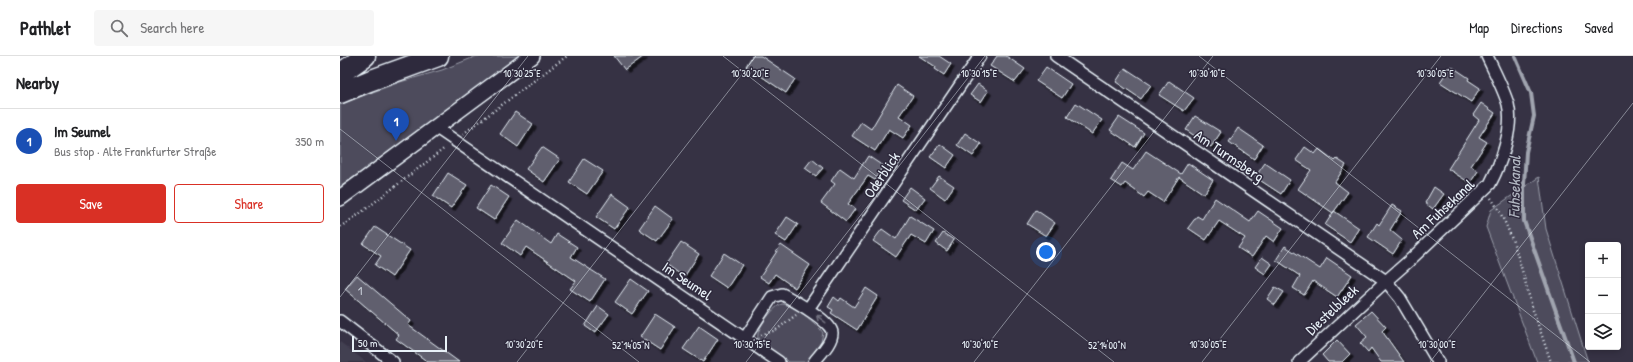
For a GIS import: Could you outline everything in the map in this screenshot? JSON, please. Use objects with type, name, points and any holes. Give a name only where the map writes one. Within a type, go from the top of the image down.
[{"type":"highway","points":[[340,74],[365,56]]},
{"type":"highway","points":[[340,93],[369,80],[438,56]]},
{"type":"street","points":[[340,198],[532,56]]},
{"type":"street","name":"Oderblick","points":[[808,310],[980,56]]},
{"type":"street","name":"Am Fuhsekanal","points":[[1386,281],[1486,190],[1498,168],[1507,138],[1510,120],[1508,103],[1487,56]]},
{"type":"street","name":"Am Turmsberg","points":[[1060,57],[1386,281],[1400,298],[1438,362]]},
{"type":"street","name":"Im Seumel","points":[[435,127],[779,362]]},
{"type":"street","name":"Diestelbleek","points":[[1299,362],[1386,281]]},
{"type":"street","points":[[745,338],[772,297],[776,294],[782,294],[808,310],[828,325],[832,330],[830,340],[814,362]]},
{"type":"street","points":[[340,321],[393,362]]},
{"type":"path","points":[[340,227],[437,156],[454,141],[567,56]]},
{"type":"path","points":[[1486,190],[1500,210],[1519,259],[1551,362]]},
{"type":"path","points":[[745,338],[758,336],[776,330],[799,312],[808,310]]},
{"type":"shaded area","points":[[477,56],[519,56],[454,106],[340,187],[340,104],[400,82],[442,70]]},
{"type":"shaded area","points":[[1539,177],[1546,229],[1588,362],[1537,362],[1486,227],[1491,210]]},
{"type":"shaded area","points":[[782,304],[792,307],[804,315],[823,333],[821,342],[807,362],[788,362],[760,343],[758,335],[761,326],[775,308]]},
{"type":"shaded area","points":[[340,342],[366,362],[340,362]]},
{"type":"building","points":[[614,56],[644,56],[625,70]]},
{"type":"building","points":[[752,56],[761,56],[795,79],[786,93],[746,66]]},
{"type":"building","points":[[919,56],[939,56],[951,64],[944,75],[935,69],[936,67]]},
{"type":"building","points":[[997,56],[1006,56],[1025,69],[1015,82],[990,66]]},
{"type":"building","points":[[1451,66],[1469,78],[1468,80],[1480,88],[1471,102],[1440,82]]},
{"type":"building","points":[[1046,67],[1071,84],[1062,98],[1036,81]]},
{"type":"building","points":[[1125,68],[1151,85],[1141,99],[1116,82]]},
{"type":"building","points":[[1169,81],[1194,98],[1184,111],[1159,95]]},
{"type":"building","points":[[978,84],[988,91],[981,102],[970,95]]},
{"type":"building","points":[[897,85],[913,96],[899,116],[912,125],[903,138],[889,129],[875,151],[852,136],[861,122],[871,129]]},
{"type":"building","points":[[1076,103],[1102,120],[1092,134],[1067,117]]},
{"type":"building","points":[[1481,103],[1495,113],[1479,137],[1487,142],[1471,166],[1478,171],[1470,183],[1448,169],[1479,120],[1473,115]]},
{"type":"building","points":[[515,112],[533,124],[518,147],[500,134]]},
{"type":"building","points":[[1195,116],[1221,132],[1211,147],[1186,130]]},
{"type":"building","points":[[1119,117],[1144,133],[1135,147],[1110,130]]},
{"type":"building","points":[[1238,128],[1263,145],[1254,159],[1229,142]]},
{"type":"building","points":[[965,133],[981,144],[973,156],[957,145]]},
{"type":"building","points":[[940,144],[955,155],[946,168],[930,157]]},
{"type":"building","points":[[542,147],[560,159],[544,182],[526,169]]},
{"type":"building","points":[[1305,147],[1315,154],[1319,149],[1335,161],[1337,159],[1346,165],[1335,182],[1348,192],[1333,213],[1298,189],[1311,170],[1296,160]]},
{"type":"building","points":[[1146,151],[1181,174],[1188,163],[1213,180],[1204,194],[1179,177],[1163,202],[1148,192],[1144,197],[1125,183],[1122,187],[1111,180],[1122,163],[1133,170]]},
{"type":"building","points":[[868,156],[883,166],[875,180],[868,176],[848,204],[855,209],[846,222],[821,203],[835,184],[831,181],[840,168],[854,178]]},
{"type":"building","points":[[584,159],[603,171],[587,194],[569,182]]},
{"type":"building","points":[[812,159],[823,168],[816,176],[805,168]]},
{"type":"building","points":[[1265,163],[1290,180],[1281,194],[1255,177]]},
{"type":"building","points":[[448,173],[467,185],[451,208],[433,196]]},
{"type":"building","points":[[939,176],[954,186],[945,199],[930,188]]},
{"type":"building","points":[[491,185],[509,197],[494,220],[476,208]]},
{"type":"building","points":[[910,187],[925,198],[916,210],[901,200]]},
{"type":"building","points":[[1434,187],[1444,194],[1433,209],[1425,203]]},
{"type":"building","points":[[612,194],[630,207],[614,229],[596,217]]},
{"type":"building","points":[[1215,198],[1250,222],[1258,211],[1283,228],[1274,242],[1266,236],[1252,257],[1238,248],[1245,238],[1219,221],[1206,240],[1188,228],[1197,216],[1202,219]]},
{"type":"building","points":[[1392,205],[1402,211],[1390,230],[1402,240],[1393,254],[1368,237],[1377,223],[1379,225]]},
{"type":"building","points":[[655,206],[673,219],[657,241],[639,229]]},
{"type":"building","points":[[1036,210],[1055,223],[1046,236],[1027,224]]},
{"type":"building","points":[[1334,211],[1359,228],[1350,242],[1325,225]]},
{"type":"building","points":[[910,216],[934,231],[926,244],[911,235],[896,257],[873,241],[882,229],[896,239]]},
{"type":"building","points":[[787,217],[798,224],[786,242],[775,235]]},
{"type":"building","points":[[518,220],[551,244],[557,234],[577,247],[571,257],[605,279],[590,302],[570,289],[576,281],[526,247],[520,256],[502,243]]},
{"type":"building","points":[[375,227],[410,250],[392,277],[375,265],[381,256],[363,244]]},
{"type":"building","points":[[943,233],[954,240],[947,251],[936,243]]},
{"type":"building","points":[[681,242],[699,254],[684,277],[666,264]]},
{"type":"building","points":[[781,245],[810,265],[795,288],[775,274],[769,283],[760,277]]},
{"type":"building","points":[[1285,246],[1320,269],[1327,258],[1352,275],[1337,297],[1313,281],[1304,295],[1293,288],[1300,276],[1276,260]]},
{"type":"building","points":[[724,253],[742,265],[727,288],[709,276]]},
{"type":"building","points":[[1262,257],[1272,264],[1265,274],[1255,267]]},
{"type":"building","points":[[357,275],[411,321],[408,325],[459,362],[428,362],[396,339],[399,335],[345,289]]},
{"type":"building","points":[[631,279],[648,291],[632,314],[615,302]]},
{"type":"building","points":[[1275,287],[1284,292],[1275,305],[1267,299]]},
{"type":"building","points":[[866,288],[878,296],[857,330],[831,313],[833,310],[828,307],[834,297],[839,301],[841,298],[854,307]]},
{"type":"building","points":[[598,306],[609,314],[595,333],[585,326]]},
{"type":"building","points":[[1371,311],[1386,327],[1382,331],[1404,362],[1381,362],[1371,348],[1368,352],[1360,343],[1367,337],[1356,324]]},
{"type":"building","points":[[655,314],[675,327],[660,350],[640,337]]},
{"type":"building","points":[[699,326],[718,339],[703,362],[683,349]]},
{"type":"building","points":[[1337,340],[1350,354],[1342,362],[1328,362],[1322,355]]},
{"type":"waterway","name":"Fuhsekanal","points":[[1515,56],[1531,93],[1534,116],[1526,152],[1524,221],[1574,362]]},
{"type":"place","name":"Im Seumel","points":[[396,141]]}]
